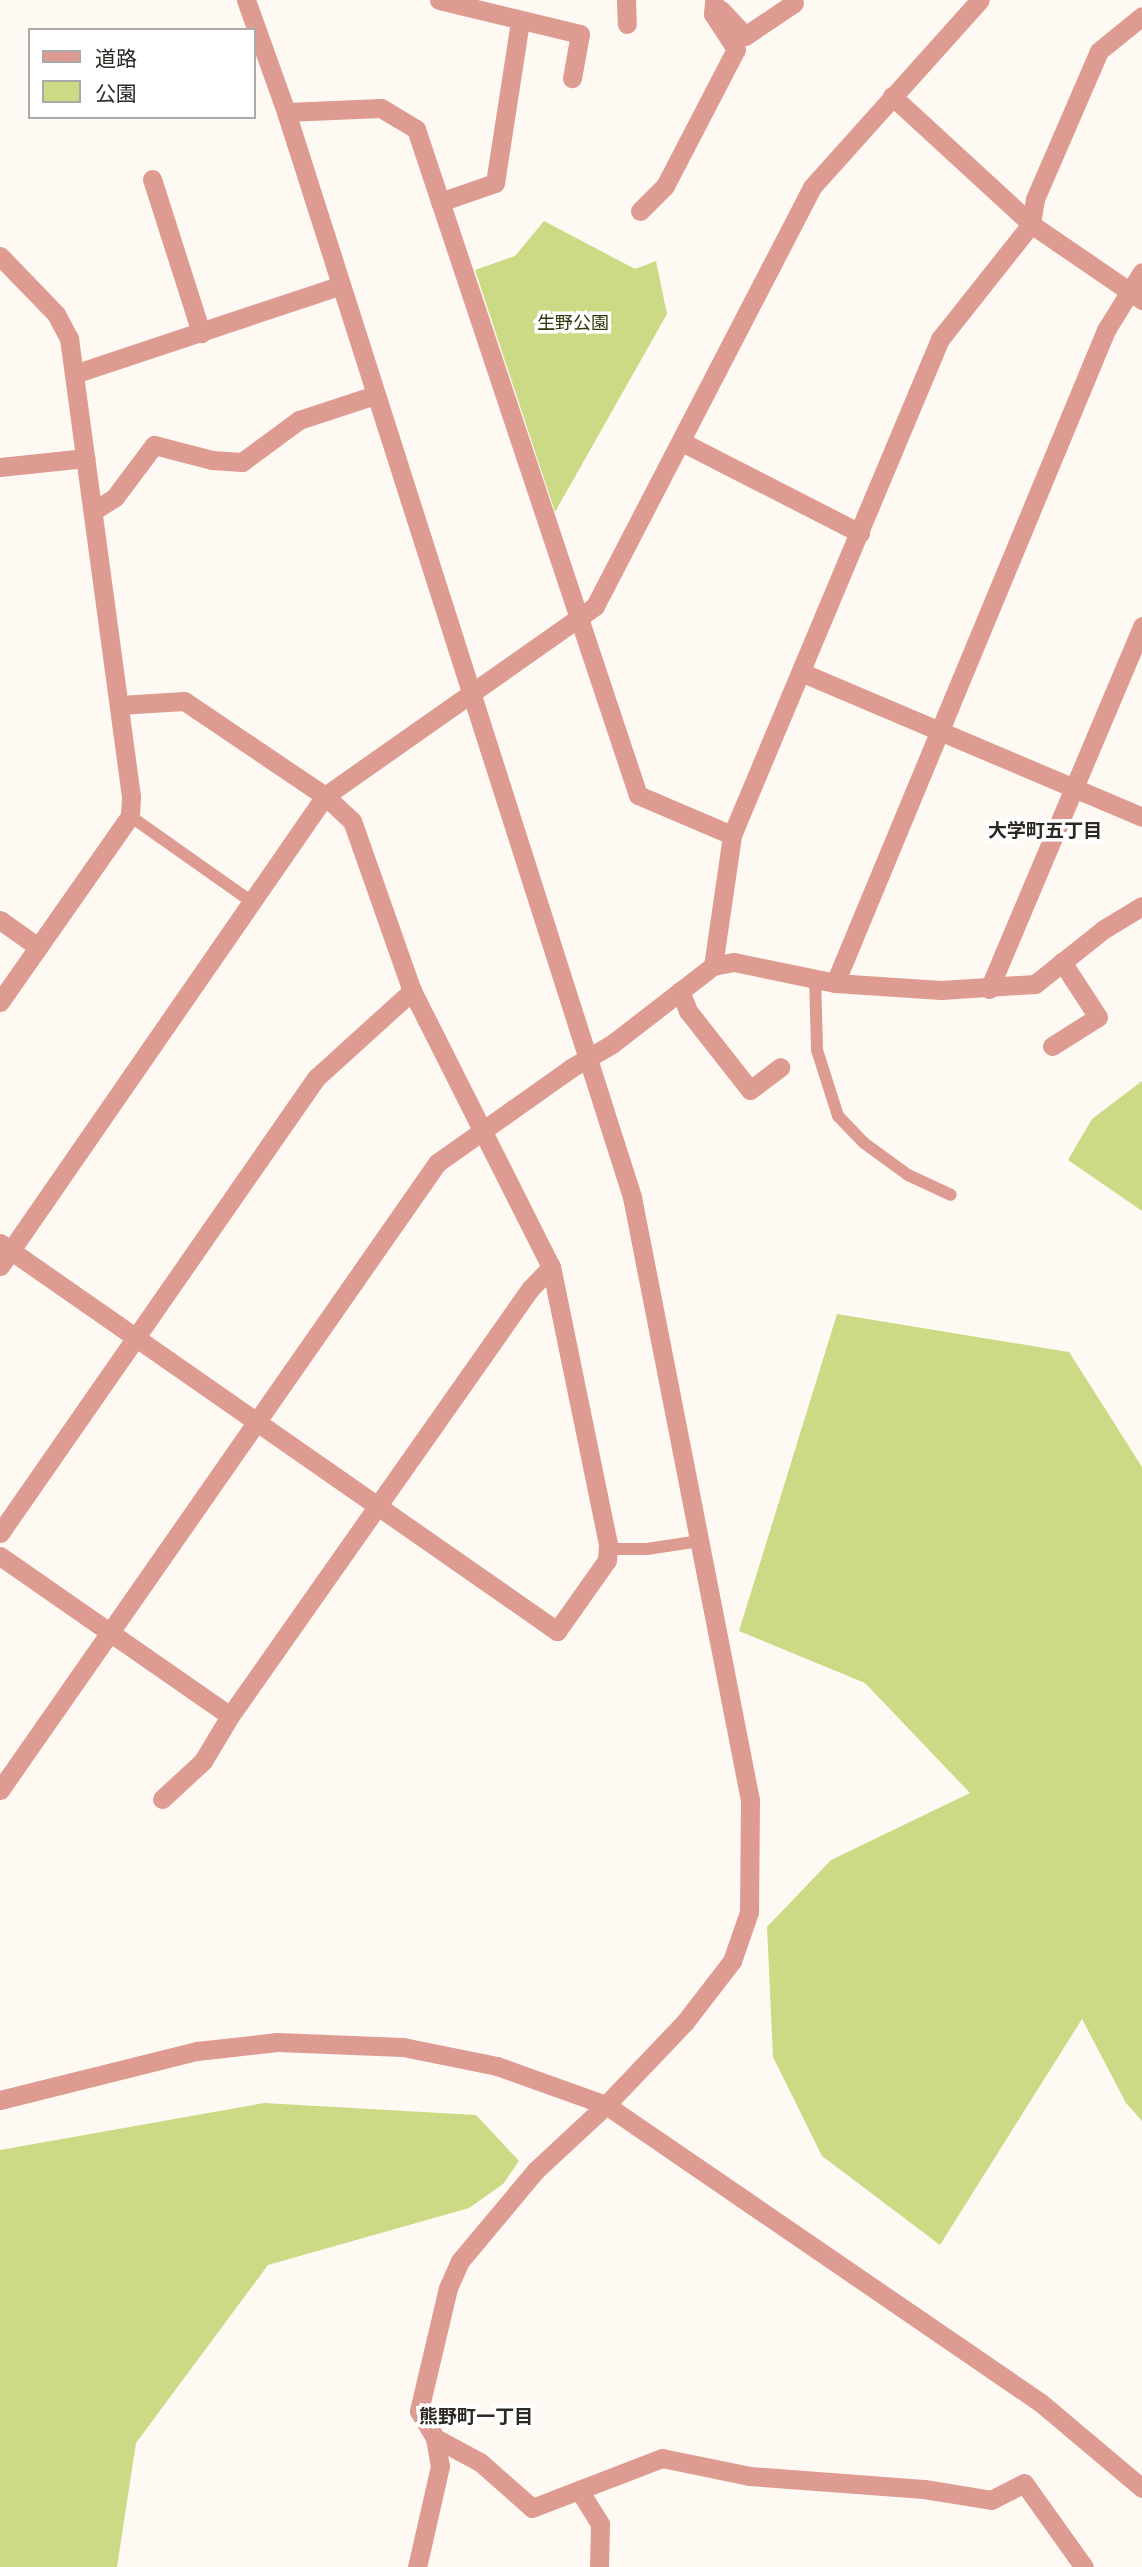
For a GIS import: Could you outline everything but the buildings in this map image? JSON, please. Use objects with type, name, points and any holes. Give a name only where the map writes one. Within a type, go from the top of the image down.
[{"type":"street","points":[[246,0],[286,112],[339,286],[590,1057],[632,1197],[750,1800],[749,1912],[732,1961],[685,2022],[606,2105],[536,2169],[460,2261],[440,2314],[419,2411],[435,2438],[440,2466],[417,2567]]},
{"type":"street","points":[[439,0],[520,22],[580,34],[572,78]]},
{"type":"street","points":[[626,0],[627,24]]},
{"type":"street","points":[[119,705],[184,701],[325,796],[344,810],[358,835],[412,991],[551,1267],[608,1549],[607,1560],[556,1631],[136,1339],[4,1253],[325,796],[595,606],[812,187],[980,0]]},
{"type":"street","points":[[713,1],[745,36],[794,3]]},
{"type":"street","points":[[640,211],[664,186],[736,49],[713,14],[713,1]]},
{"type":"street","points":[[712,966],[732,835],[803,673],[940,339],[1031,224],[1035,199],[1091,67],[1110,39],[1142,16]]},
{"type":"street","points":[[440,202],[495,183],[520,22]]},
{"type":"street","points":[[892,96],[1031,224],[1135,295]]},
{"type":"street","points":[[286,112],[381,108],[404,118],[416,129],[638,795],[732,835]]},
{"type":"street","points":[[152,179],[201,333]]},
{"type":"street","points":[[0,256],[65,325],[119,705],[130,816],[0,1002]]},
{"type":"street","points":[[835,983],[1106,330],[1135,295],[1142,272]]},
{"type":"street","points":[[74,374],[339,286]]},
{"type":"street","points":[[93,511],[115,497],[154,445],[212,460],[242,462],[299,420],[375,395]]},
{"type":"street","points":[[682,442],[860,533]]},
{"type":"street","points":[[0,467],[86,458]]},
{"type":"street","points":[[989,989],[1142,626]]},
{"type":"street","points":[[803,673],[1142,817]]},
{"type":"street","points":[[0,1790],[437,1163],[590,1057],[712,966],[734,962],[835,983],[989,989],[1035,984],[1142,906]]},
{"type":"street","points":[[0,920],[38,947]]},
{"type":"street","points":[[1052,1046],[1098,1017],[1062,962]]},
{"type":"street","points":[[0,1533],[316,1079],[412,991]]},
{"type":"street","points":[[680,991],[688,1011],[750,1090],[780,1067]]},
{"type":"street","points":[[162,1799],[203,1760],[230,1716],[530,1289],[551,1267]]},
{"type":"street","points":[[0,1556],[111,1629],[230,1716]]},
{"type":"street","points":[[0,2100],[197,2051],[308,2042],[403,2047],[452,2055],[606,2105],[1041,2403],[1142,2488]]},
{"type":"street","points":[[435,2438],[480,2462],[532,2508],[662,2458],[750,2476],[924,2489],[991,2500],[1024,2483],[1084,2567]]},
{"type":"street","points":[[579,2490],[600,2524],[599,2567]]},
{"type":"lane","points":[[130,816],[252,902]]},
{"type":"lane","points":[[815,977],[817,1051],[838,1116],[864,1143],[908,1175],[951,1195]]},
{"type":"lane","points":[[608,1549],[647,1549],[698,1541]]},
{"type":"green space","name":"生野公園","points":[[544,221],[635,269],[656,261],[667,314],[555,512],[475,270],[515,256]]},
{"type":"green space","points":[[1142,1081],[1142,1211],[1068,1160],[1092,1119]]},
{"type":"green space","points":[[837,1314],[1069,1352],[1142,1467],[1142,2121],[1126,2103],[1082,2019],[940,2245],[822,2156],[773,2057],[767,1927],[831,1860],[970,1793],[865,1683],[739,1631]]},
{"type":"green space","points":[[264,2103],[476,2115],[519,2161],[503,2184],[469,2208],[268,2265],[136,2443],[117,2567],[0,2567],[0,2150]]},
{"type":"district","name":"大学町五丁目","points":[[1045,831]]},
{"type":"district","name":"熊野町一丁目","points":[[476,2417]]}]
